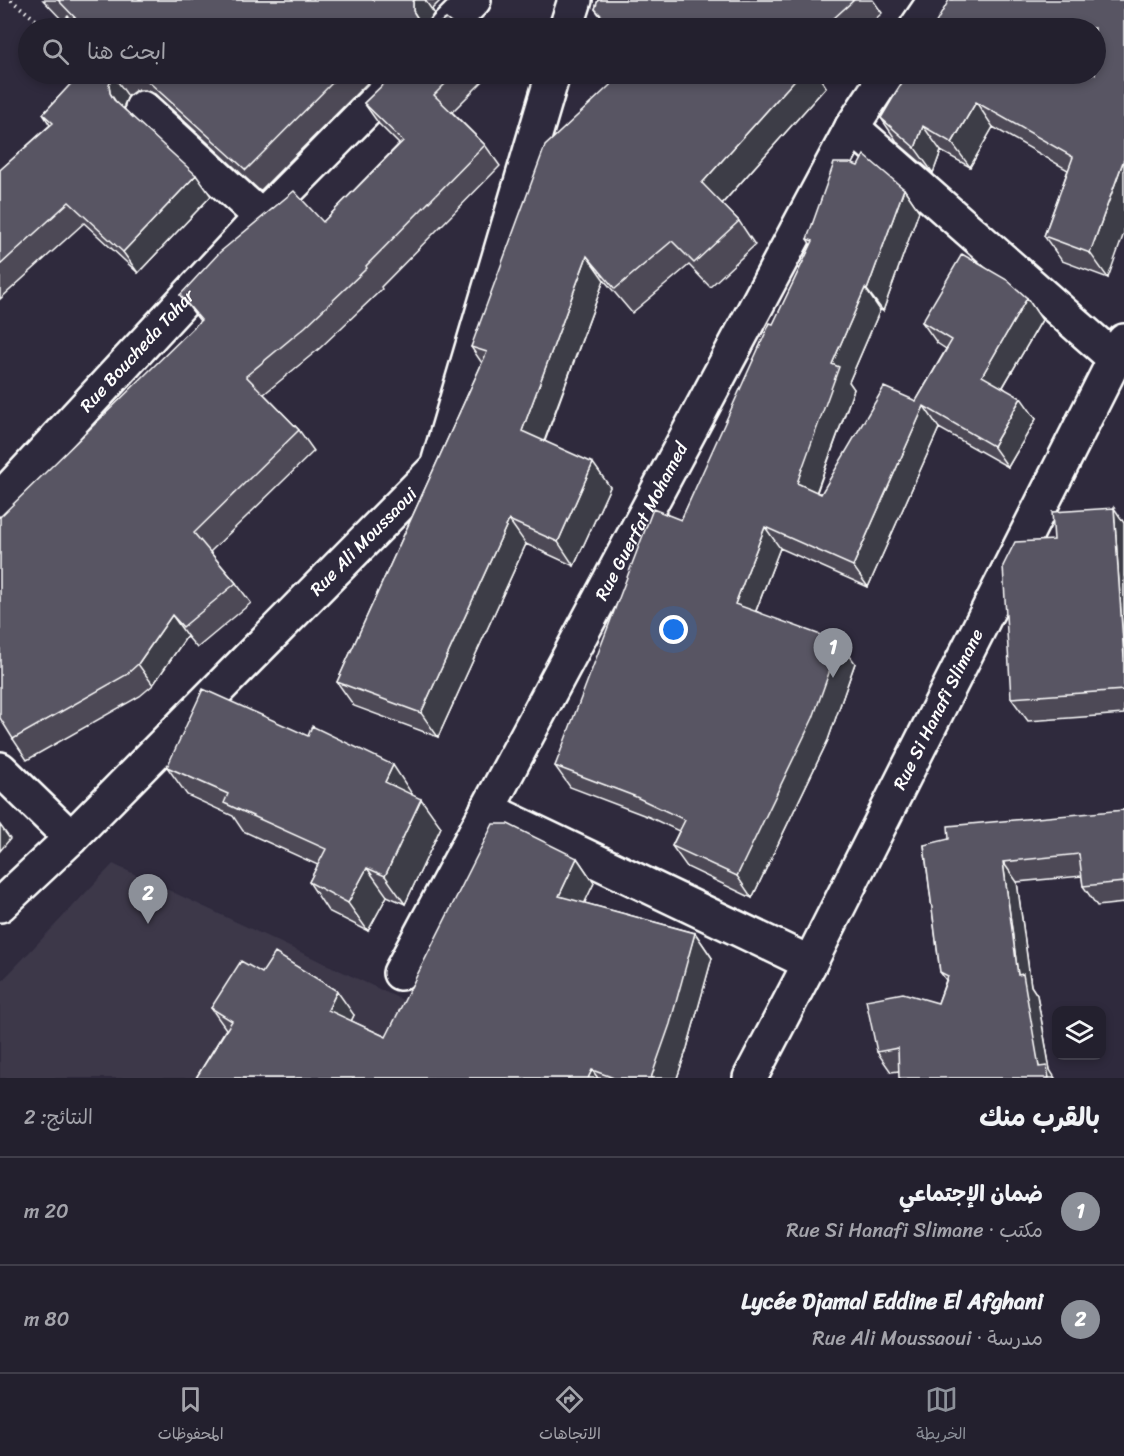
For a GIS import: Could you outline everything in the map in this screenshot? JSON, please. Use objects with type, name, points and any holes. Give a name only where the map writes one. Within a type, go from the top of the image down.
[{"type":"street","points":[[456,18],[474,0]]},
{"type":"street","points":[[569,18],[575,0]]},
{"type":"street","points":[[923,18],[935,0]]},
{"type":"street","name":"Rue Boucheda Tahar","points":[[0,499],[261,217],[392,84]]},
{"type":"street","name":"Rue Ali Moussaoui","points":[[0,905],[71,838],[437,467],[550,84]]},
{"type":"street","name":"Rue Guerfat Mohamed","points":[[400,973],[852,128],[881,84]]},
{"type":"street","points":[[142,108],[261,217]]},
{"type":"street","points":[[852,128],[1121,352]]},
{"type":"street","name":"Rue Si Hanafi Slimane","points":[[750,1078],[1121,352]]},
{"type":"street","points":[[0,769],[71,838]]},
{"type":"street","points":[[487,809],[810,963]]},
{"type":"path","points":[[11,0],[34,18]]},
{"type":"shaded area","points":[[113,864],[569,1078],[0,1078],[0,983]]},
{"type":"building","points":[[58,0],[415,0],[413,11],[417,18],[75,18]]},
{"type":"building","points":[[598,0],[854,0],[834,18],[604,18],[595,9]]},
{"type":"building","points":[[949,0],[1124,0],[1124,159],[1090,253],[1044,236],[1073,157],[976,102],[952,143],[923,126],[915,148],[881,118],[901,84],[1106,84],[1106,18],[939,18]]},
{"type":"building","points":[[71,84],[109,84],[114,100],[196,175],[123,252],[69,202],[0,265],[0,170],[53,123],[43,114]]},
{"type":"building","points":[[151,84],[331,84],[246,170]]},
{"type":"building","points":[[384,84],[445,84],[434,95],[485,145],[366,266],[367,268],[305,327],[246,376],[299,430],[194,533],[236,583],[183,627],[172,615],[138,664],[126,675],[13,739],[0,718],[0,517],[201,320],[180,295],[220,252],[294,191],[323,222],[403,141],[364,103]]},
{"type":"building","points":[[611,84],[791,84],[702,183],[739,221],[694,263],[672,241],[615,289],[587,256],[522,431],[593,463],[558,542],[509,520],[421,713],[337,682],[487,352],[471,347],[545,146]]},
{"type":"building","points":[[864,155],[904,189],[867,290],[865,288],[832,364],[839,367],[797,483],[821,494],[884,387],[916,401],[952,340],[922,322],[962,254],[1007,280],[1027,298],[982,376],[1021,398],[993,446],[924,406],[853,566],[765,527],[735,604],[840,642],[813,718],[737,876],[672,846],[685,820],[634,796],[555,766],[653,509],[681,520],[770,323],[773,324],[813,241],[807,239],[834,163],[850,163],[858,166]]},
{"type":"building","points":[[1114,508],[1124,690],[1011,698],[1003,566],[1015,542],[1054,540],[1052,512]]},
{"type":"building","points":[[203,689],[308,736],[312,726],[393,765],[385,782],[421,799],[385,876],[367,868],[348,903],[309,882],[326,849],[224,803],[228,794],[167,767]]},
{"type":"building","points":[[1124,810],[1124,882],[1083,886],[1079,854],[1003,862],[1018,975],[1023,974],[1039,1067],[1047,1066],[1049,1078],[899,1078],[898,1048],[877,1052],[866,1000],[903,993],[938,1003],[948,976],[940,972],[924,845],[949,839],[948,826]]},
{"type":"building","points":[[493,824],[508,824],[577,858],[559,896],[695,933],[670,1024],[651,1078],[614,1078],[592,1070],[588,1078],[196,1078],[232,1021],[211,1008],[241,961],[262,973],[275,953],[337,991],[328,1010],[386,1037]]},
{"type":"place","name":"ضمان الإجتماعي","points":[[833,678]]},
{"type":"place","name":"Lycée Djamal Eddine El Afghani","points":[[148,924]]}]
